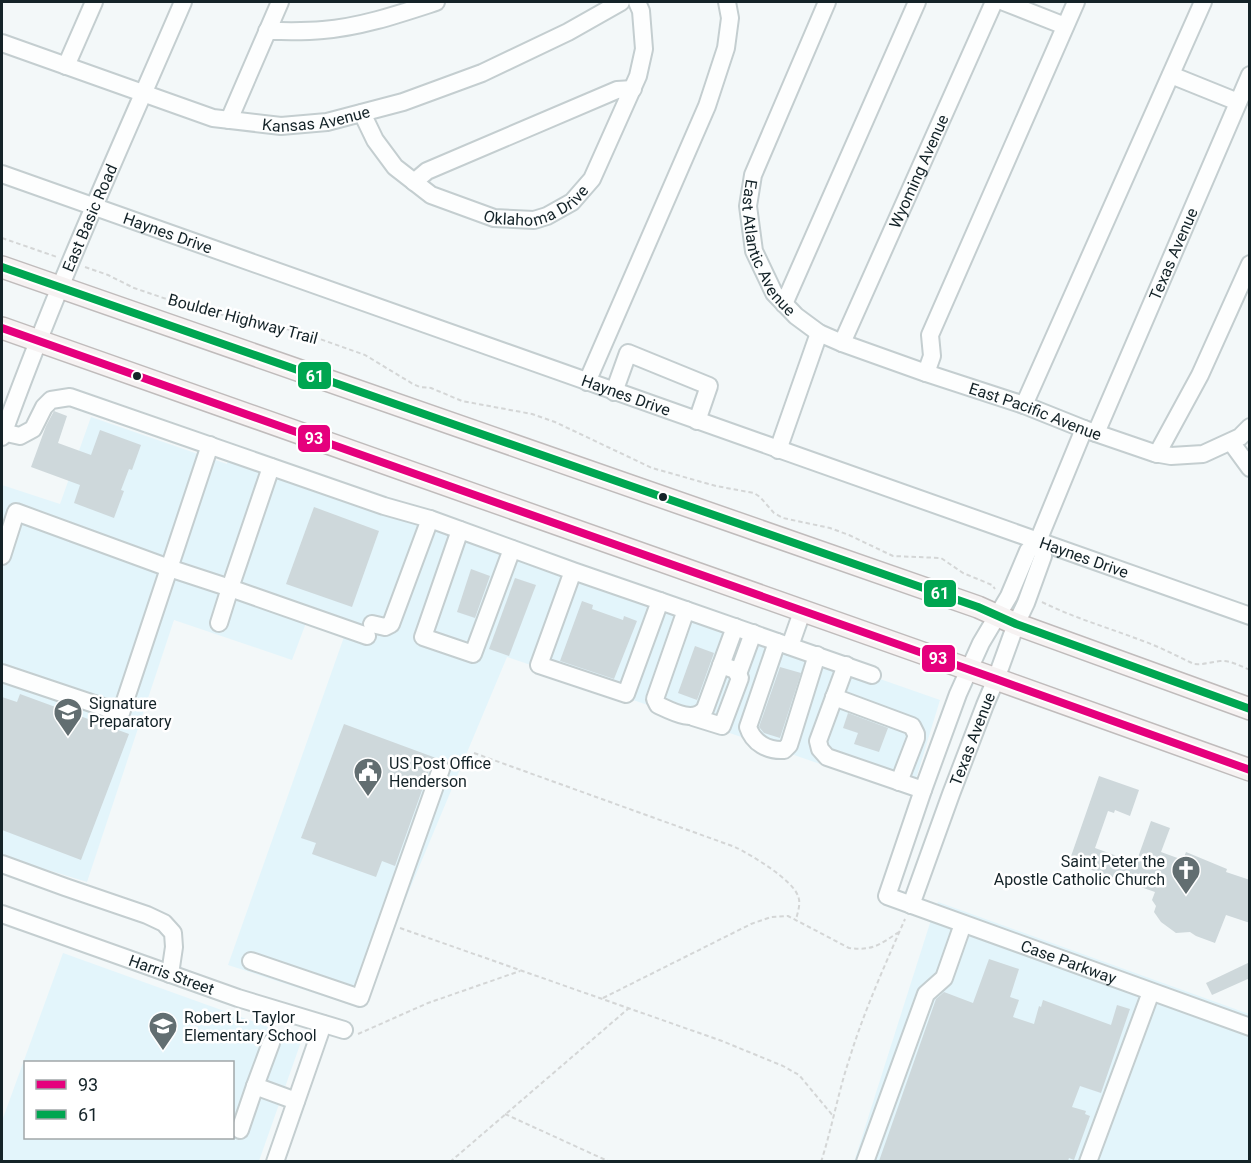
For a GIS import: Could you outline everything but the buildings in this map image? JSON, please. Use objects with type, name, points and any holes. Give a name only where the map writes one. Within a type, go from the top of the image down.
[{"type":"main road","points":[[2,267],[956,600],[1250,710]]},
{"type":"main road","points":[[2,328],[1250,770]]},
{"type":"street","points":[[66,66],[94,2]]},
{"type":"street","name":"East Basic Road","points":[[2,434],[60,288],[183,2]]},
{"type":"street","points":[[229,120],[280,2]]},
{"type":"street","points":[[267,31],[323,30],[363,24],[435,2]]},
{"type":"street","name":"Kansas Avenue","points":[[2,44],[213,118],[281,126],[327,122],[362,113],[402,102],[482,73],[568,32],[621,2]]},
{"type":"street","name":"Oklahoma Drive","points":[[362,113],[375,140],[395,167],[431,195],[494,218],[534,220],[547,216],[572,202],[592,179],[633,89],[644,50],[641,11],[637,2]]},
{"type":"street","points":[[587,382],[707,106],[726,48],[730,18],[727,2]]},
{"type":"street","name":"East Atlantic Avenue","points":[[778,450],[819,333],[796,316],[774,293],[754,251],[748,206],[753,175],[827,2]]},
{"type":"street","points":[[784,304],[917,2]]},
{"type":"street","name":"Wyoming Avenue","points":[[842,343],[994,2]]},
{"type":"street","points":[[1004,2],[1065,27]]},
{"type":"street","points":[[926,373],[932,356],[930,335],[1076,2]]},
{"type":"street","points":[[1024,405],[1203,2]]},
{"type":"street","points":[[1171,75],[1238,102]]},
{"type":"street","name":"Texas Avenue","points":[[911,905],[996,679],[1009,596],[1028,551],[1038,541],[1090,431],[1250,75]]},
{"type":"street","points":[[414,182],[427,171],[617,90],[633,89]]},
{"type":"street","name":"Haynes Drive","points":[[2,174],[1250,616]]},
{"type":"street","points":[[1157,454],[1200,375],[1250,264]]},
{"type":"street","name":"East Pacific Avenue","points":[[819,333],[1157,454],[1171,456],[1203,454],[1240,437],[1250,427]]},
{"type":"street","points":[[614,392],[628,353],[710,386],[697,421]]},
{"type":"street","points":[[2,434],[20,436],[33,429],[44,407],[51,400],[70,397],[384,506],[430,519],[872,675]]},
{"type":"street","points":[[1231,442],[1250,468]]},
{"type":"street","points":[[2,673],[121,713],[210,445]]},
{"type":"street","points":[[219,623],[271,467]]},
{"type":"street","points":[[2,556],[9,510],[169,568],[370,630],[391,624],[430,519]]},
{"type":"street","points":[[460,530],[423,637],[473,654],[512,549]]},
{"type":"street","name":"Texas Avenue","points":[[887,896],[922,790],[958,694],[981,643],[1026,603],[1043,556],[1038,541]]},
{"type":"street","points":[[573,571],[539,665],[626,694],[660,602]]},
{"type":"street","points":[[686,610],[655,699],[658,705],[722,726],[740,678],[735,670],[721,665]]},
{"type":"street","points":[[802,612],[784,644],[748,727],[751,735],[769,750],[784,750],[789,745],[817,656]]},
{"type":"street","points":[[693,717],[702,714],[705,709],[735,627]]},
{"type":"street","points":[[738,674],[753,633]]},
{"type":"street","points":[[846,665],[818,741],[820,749],[827,757],[922,790]]},
{"type":"street","points":[[834,697],[912,726],[916,738],[899,782]]},
{"type":"street","points":[[251,961],[360,998],[441,769]]},
{"type":"street","points":[[2,864],[164,923],[173,933],[174,947],[170,974]]},
{"type":"street","name":"Case Parkway","points":[[887,896],[1250,1028]]},
{"type":"street","name":"Harris Street","points":[[2,914],[238,998],[344,1030]]},
{"type":"street","points":[[865,1161],[926,994],[944,978],[963,924]]},
{"type":"street","points":[[1088,1161],[1150,992]]},
{"type":"street","points":[[275,1161],[323,1024]]},
{"type":"street","points":[[240,1130],[271,1042]]},
{"type":"street","points":[[255,1086],[296,1101]]},
{"type":"path","name":"Boulder Highway Trail","points":[[2,238],[108,275],[134,288],[194,309],[303,333],[364,355],[413,384],[431,388],[462,401],[532,414],[555,422],[652,468],[705,483],[754,493],[774,513],[783,518],[830,528],[893,556],[940,558],[963,573],[992,585],[997,592],[1009,596]]},
{"type":"path","points":[[1026,603],[1033,605],[1041,602],[1077,618],[1145,642],[1194,664],[1228,661],[1250,670]]},
{"type":"path","points":[[474,753],[724,843],[752,856],[766,865],[795,891],[799,900],[796,920]]},
{"type":"path","points":[[821,1161],[848,1062],[863,1017],[911,905]]},
{"type":"path","points":[[602,999],[760,920],[788,916],[849,948],[868,949],[899,932]]},
{"type":"path","points":[[400,928],[722,1041],[783,1066],[800,1075],[834,1117]]},
{"type":"path","points":[[344,1030],[362,1033],[428,1003],[522,970]]},
{"type":"path","points":[[450,1161],[629,1008]]},
{"type":"path","points":[[505,1114],[610,1161]]},
{"type":"shaded area","points":[[91,417],[227,464],[231,452],[940,700],[911,795],[507,657],[360,1008],[228,965],[344,637],[306,623],[292,660],[174,620],[87,882],[2,856],[2,485],[60,504]]},
{"type":"shaded area","points":[[938,902],[1249,1014],[1249,1161],[854,1162]]},
{"type":"shaded area","name":"Robert L. Taylor Elementary School","points":[[63,953],[302,1039],[259,1161],[2,1161],[2,1121]]},
{"type":"transit line","name":"61","points":[[2,267],[978,607],[1016,624],[1250,709]]},
{"type":"transit line","name":"93","points":[[2,328],[1250,770]]},
{"type":"place","name":"Signature Preparatory","points":[[68,738]]},
{"type":"place","name":"US Post Office Henderson","points":[[368,798]]},
{"type":"place","name":"Saint Peter the Apostle Catholic Church","points":[[1186,896]]},
{"type":"place","name":"Robert L. Taylor Elementary School","points":[[163,1052]]}]
